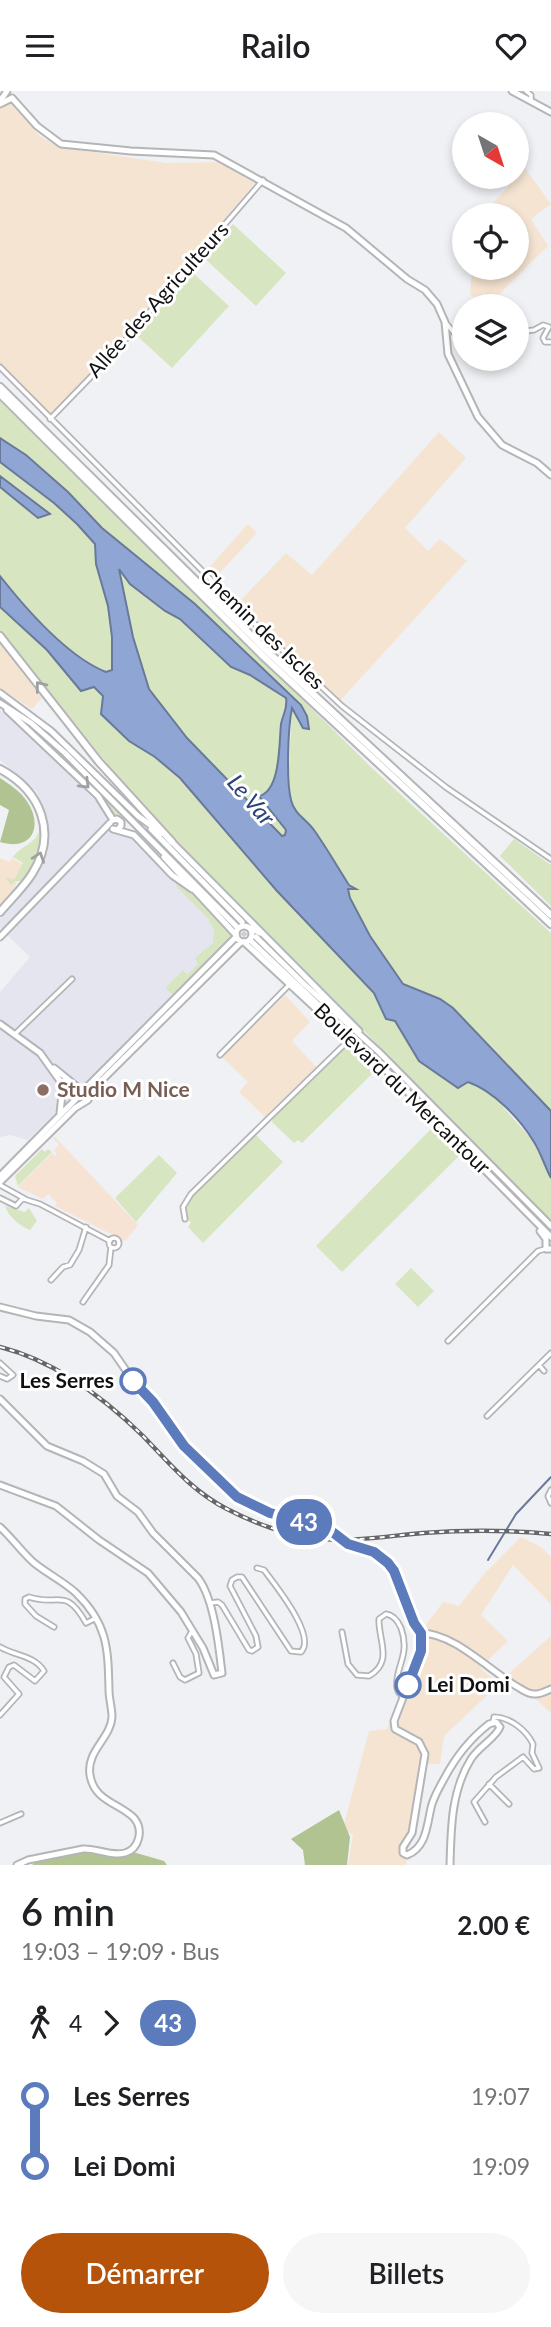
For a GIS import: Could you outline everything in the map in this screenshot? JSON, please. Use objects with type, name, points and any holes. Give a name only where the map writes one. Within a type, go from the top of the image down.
[{"type":"highway","points":[[0,387],[277,660],[551,915]]},
{"type":"highway","points":[[0,394],[263,656],[551,924]]},
{"type":"highway","points":[[0,636],[99,762],[172,842]]},
{"type":"highway","points":[[0,769],[22,784],[33,796],[41,812],[44,833],[40,859],[32,874],[0,912]]},
{"type":"main road","points":[[512,91],[551,112]]},
{"type":"main road","points":[[6,97],[61,144],[214,155],[334,220],[430,296],[442,312],[448,354],[478,417],[502,445],[537,463],[551,475]]},
{"type":"main road","points":[[0,694],[51,731],[239,925]]},
{"type":"main road","points":[[0,703],[31,723],[136,818],[172,842],[379,1052]]},
{"type":"main road","points":[[0,703],[97,796],[113,825],[134,835],[172,875],[194,891]]},
{"type":"main road","points":[[136,818],[194,891],[239,939],[328,1020],[352,1037]]},
{"type":"main road","points":[[0,937],[113,825]]},
{"type":"main road","points":[[0,1184],[85,1091],[239,939],[252,936],[246,919],[234,904]]},
{"type":"main road","points":[[239,939],[241,928],[249,927],[260,933],[303,974]]},
{"type":"main road","name":"Boulevard du Mercantour","points":[[551,1226],[379,1052],[254,939],[551,1237]]},
{"type":"main road","points":[[0,1024],[40,1053],[60,1081],[78,1099],[88,1100],[85,1091],[49,1064]]},
{"type":"main road","points":[[60,1081],[60,1115]]},
{"type":"main road","points":[[0,1175],[78,1099]]},
{"type":"main road","points":[[533,1219],[549,1249]]},
{"type":"main road","points":[[0,1307],[36,1317],[69,1320],[90,1332],[114,1353],[184,1446],[237,1497],[270,1513],[326,1527],[348,1544],[382,1557],[393,1569],[414,1623],[423,1635],[419,1660],[394,1721],[394,1727],[419,1742],[425,1754],[412,1833],[402,1853],[407,1855],[420,1843],[430,1824],[435,1797],[456,1760],[483,1729],[493,1722],[499,1724],[499,1731],[473,1755],[455,1797],[450,1865]]},
{"type":"main road","points":[[0,1399],[47,1446],[83,1461],[104,1474],[117,1496],[138,1512],[152,1532],[198,1578],[209,1602],[222,1669],[220,1675],[214,1675],[172,1599],[148,1573],[99,1540],[56,1506],[0,1485]]},
{"type":"main road","points":[[0,1527],[34,1562],[77,1593],[96,1618],[102,1631],[108,1653],[112,1718],[106,1734],[92,1755],[89,1773],[94,1787],[103,1797],[133,1817],[139,1829],[138,1841],[127,1853],[114,1854],[83,1849],[28,1860],[17,1865]]},
{"type":"main road","points":[[423,1635],[437,1634],[530,1694],[551,1689]]},
{"type":"street","points":[[526,91],[532,98],[531,102]]},
{"type":"street","name":"Allée des Agriculteurs","points":[[50,419],[114,353],[264,180]]},
{"type":"street","points":[[445,322],[452,331]]},
{"type":"street","points":[[529,331],[543,325],[549,327],[543,338],[545,342],[551,342]]},
{"type":"street","name":"Chemin des Iscles","points":[[0,367],[264,633],[342,706],[447,788],[551,859]]},
{"type":"street","points":[[15,1034],[72,979]]},
{"type":"street","points":[[220,1055],[289,985]]},
{"type":"street","points":[[185,1219],[183,1207],[191,1194],[352,1037]]},
{"type":"street","points":[[0,1184],[110,1241]]},
{"type":"street","points":[[0,1198],[16,1206],[23,1198]]},
{"type":"street","points":[[51,1280],[63,1267],[70,1265],[79,1250],[86,1227]]},
{"type":"street","points":[[110,1241],[114,1238],[119,1240],[117,1247],[111,1247]]},
{"type":"street","points":[[83,1302],[109,1265],[110,1241]]},
{"type":"street","points":[[448,1341],[538,1251],[549,1249]]},
{"type":"street","points":[[487,1416],[551,1353]]},
{"type":"street","points":[[0,1363],[13,1375],[7,1379],[0,1376]]},
{"type":"street","points":[[539,1365],[544,1371]]},
{"type":"street","points":[[551,1490],[548,1496],[551,1503]]},
{"type":"street","points":[[209,1602],[222,1605],[249,1650],[253,1651],[258,1647],[256,1636],[230,1586],[232,1580],[243,1577],[291,1651],[301,1652],[306,1642],[298,1621],[264,1570],[257,1568]]},
{"type":"street","points":[[54,1627],[31,1611],[24,1604],[25,1599],[29,1597],[65,1601],[76,1606],[86,1623],[96,1618]]},
{"type":"street","points":[[342,1632],[349,1668],[357,1675],[369,1675],[381,1666],[384,1657],[379,1619],[386,1614],[393,1616],[405,1641],[404,1660],[397,1685],[403,1697]]},
{"type":"street","points":[[173,1663],[180,1677],[185,1680],[198,1676],[196,1654],[188,1639],[192,1631]]},
{"type":"street","points":[[0,1647],[9,1653],[29,1657],[43,1667],[44,1671],[34,1681],[13,1665],[9,1667],[4,1678],[19,1694],[0,1715]]},
{"type":"street","points":[[485,1822],[474,1802],[489,1784],[523,1757],[534,1769],[539,1768],[532,1753],[533,1744],[522,1728],[499,1717],[494,1717],[493,1722]]},
{"type":"street","points":[[489,1784],[509,1804]]},
{"type":"street","points":[[0,1823],[21,1814]]},
{"type":"shaded area","points":[[0,92],[40,136],[58,147],[166,163],[223,162],[257,180],[156,301],[50,416],[0,363]]},
{"type":"shaded area","points":[[529,174],[551,204],[531,219],[548,246],[529,265],[529,203],[494,202],[506,189],[529,189]]},
{"type":"shaded area","points":[[471,280],[513,280],[499,294],[470,294]]},
{"type":"shaded area","points":[[439,432],[466,458],[405,528],[428,551],[440,539],[467,561],[340,701],[237,604],[286,553],[312,575]]},
{"type":"shaded area","points":[[248,524],[257,533],[214,579],[206,571]]},
{"type":"shaded area","points":[[0,644],[42,698],[32,709],[0,688]]},
{"type":"shaded area","points":[[0,710],[34,738],[106,812],[107,825],[114,834],[130,837],[233,935],[28,1140],[10,1135],[0,1137],[0,992],[30,957],[0,928],[0,919],[28,885],[47,853],[49,824],[37,792],[0,760]]},
{"type":"shaded area","points":[[0,858],[10,862],[12,858],[24,865],[10,897],[0,909]]},
{"type":"shaded area","points":[[285,995],[310,1022],[292,1041],[317,1068],[266,1118],[239,1092],[248,1082],[221,1056]]},
{"type":"shaded area","points":[[55,1137],[138,1225],[125,1241],[55,1206],[57,1203],[48,1194],[43,1199],[18,1187],[52,1153],[55,1156],[57,1154],[54,1150],[59,1145],[53,1138]]},
{"type":"shaded area","points":[[521,1537],[541,1547],[551,1557],[551,1604],[513,1565],[481,1615],[508,1641],[480,1668],[499,1684],[444,1736],[440,1764],[419,1764],[406,1865],[348,1865],[353,1835],[343,1828],[369,1731],[387,1729],[426,1625],[443,1602],[459,1606],[485,1573]]},
{"type":"shaded area","points":[[551,1636],[551,1713],[508,1674]]},
{"type":"green space","points":[[233,224],[286,273],[256,306],[203,257]]},
{"type":"green space","points":[[193,273],[229,306],[172,368],[136,335]]},
{"type":"green space","points":[[0,401],[373,769],[551,933],[551,1111],[453,1008],[428,993],[403,984],[370,936],[350,898],[348,888],[354,889],[331,859],[312,827],[296,813],[291,800],[289,771],[292,706],[299,724],[301,705],[195,604],[102,528],[26,455],[0,438]]},
{"type":"green space","points":[[0,462],[54,503],[95,544],[96,564],[108,606],[112,637],[113,669],[110,671],[98,669],[63,644],[30,613],[0,576],[0,487],[28,511],[34,502],[0,476]]},
{"type":"green space","points":[[119,569],[130,584],[180,619],[231,667],[250,675],[286,698],[276,773],[267,791],[260,796],[286,830],[285,835],[282,836],[187,738],[149,689],[133,637]]},
{"type":"green space","points":[[0,607],[47,650],[81,691],[94,687],[103,696],[101,714],[129,741],[155,757],[180,778],[277,891],[374,993],[386,1019],[395,1021],[418,1060],[458,1087],[468,1082],[479,1086],[497,1100],[535,1143],[551,1178],[551,1221],[134,797],[0,631]]},
{"type":"green space","points":[[30,727],[72,763],[125,818],[123,820],[114,814],[100,796]]},
{"type":"green space","points":[[0,778],[21,794],[31,809],[34,819],[32,834],[21,843],[0,842],[9,810],[0,805]]},
{"type":"green space","points":[[40,827],[41,841],[34,862],[23,881],[15,881],[11,885],[5,877],[14,880],[23,863],[13,857],[33,841]]},
{"type":"green space","points":[[514,839],[551,865],[551,906],[500,856]]},
{"type":"green space","points":[[176,881],[194,893],[231,932],[231,937],[199,972],[173,995],[167,990],[167,986],[183,970],[187,975],[198,964],[195,958],[213,943],[214,930],[208,918],[177,887]]},
{"type":"green space","points":[[346,1047],[374,1072],[302,1143],[298,1140],[294,1143],[272,1122],[273,1118]]},
{"type":"green space","points":[[437,1127],[462,1153],[342,1272],[316,1246],[432,1128]]},
{"type":"green space","points":[[255,1134],[283,1162],[203,1243],[188,1227],[191,1223],[186,1212],[188,1201]]},
{"type":"green space","points":[[42,1149],[52,1152],[18,1186],[15,1176]]},
{"type":"green space","points":[[159,1155],[177,1173],[136,1222],[115,1198]]},
{"type":"green space","points":[[5,1206],[25,1212],[29,1208],[37,1221],[30,1230],[18,1223]]},
{"type":"green space","points":[[411,1268],[434,1291],[418,1307],[395,1284]]},
{"type":"green space","points":[[339,1810],[350,1837],[347,1865],[305,1865],[303,1850],[291,1839]]},
{"type":"green space","points":[[90,1851],[115,1857],[133,1852],[164,1861],[167,1865],[32,1865],[37,1861]]},
{"type":"water","points":[[0,438],[26,455],[68,492],[102,528],[195,604],[301,705],[307,716],[309,729],[303,728],[292,708],[289,741],[289,791],[295,809],[314,830],[349,885],[356,889],[348,889],[350,898],[370,936],[403,984],[440,999],[453,1008],[551,1111],[551,1178],[534,1142],[514,1115],[478,1086],[468,1082],[458,1088],[419,1061],[395,1021],[386,1019],[374,993],[277,891],[180,778],[155,757],[129,741],[101,714],[103,696],[94,687],[81,691],[47,650],[0,607],[0,576],[34,617],[76,655],[106,672],[112,670],[108,606],[96,564],[95,544],[54,503],[0,462]],"holes":[[[119,569],[130,584],[180,619],[231,667],[250,675],[286,698],[275,776],[266,792],[259,796],[286,830],[285,835],[282,836],[187,738],[149,689],[133,637]]]},
{"type":"water","points":[[0,476],[50,514],[38,518],[0,487]]},
{"type":"waterway","points":[[488,1560],[516,1514],[551,1477]]},
{"type":"tunnel","points":[[242,922],[256,937]]},
{"type":"tunnel","points":[[237,927],[251,941]]},
{"type":"railway","points":[[0,1347],[40,1361],[95,1394],[203,1494],[227,1509],[268,1527],[301,1536],[339,1540],[455,1531],[551,1534]]},
{"type":"bus line","name":"43","points":[[133,1381],[153,1402],[184,1446],[237,1497],[270,1513],[326,1527],[348,1544],[374,1552],[388,1563],[394,1571],[422,1637],[419,1660],[408,1685]]},
{"type":"place","name":"Studio M Nice","points":[[43,1090]]},
{"type":"place","name":"Les Serres","points":[[133,1381]]},
{"type":"place","name":"Lei Domi","points":[[408,1685]]},
{"type":"water label","name":"Le Var","points":[[251,800]]}]
